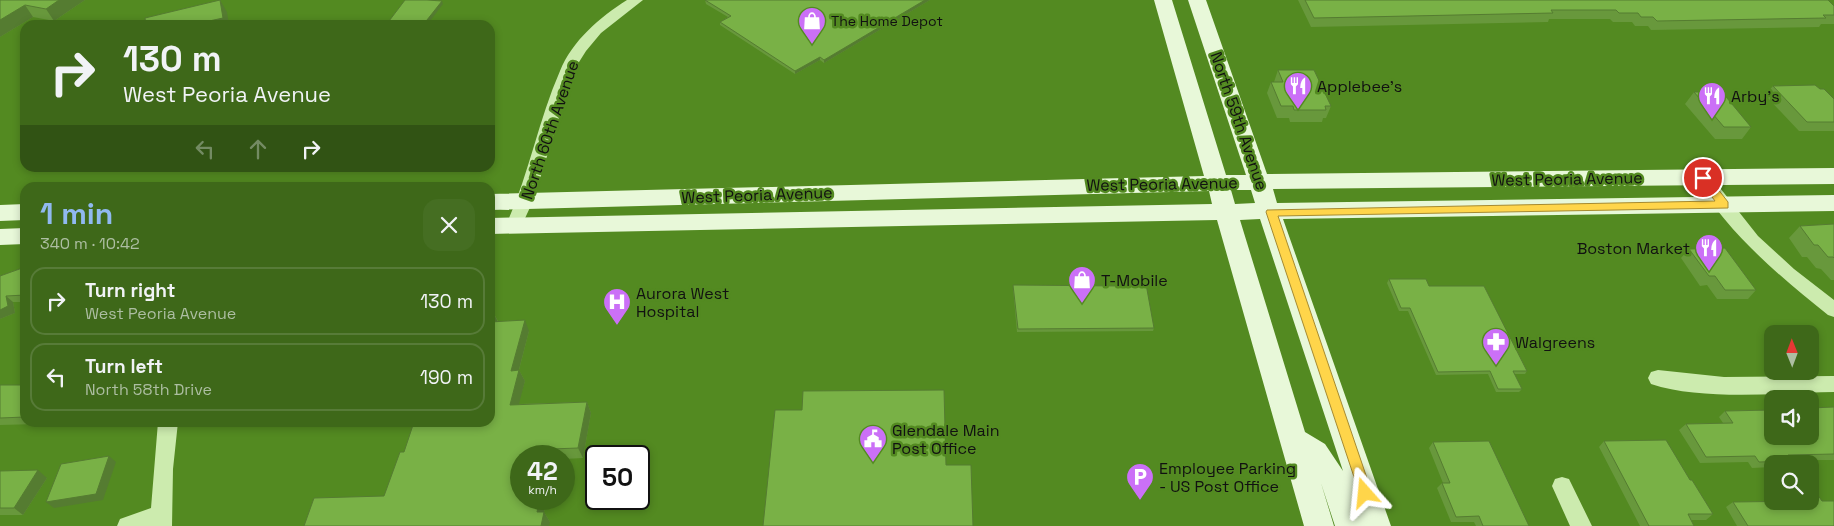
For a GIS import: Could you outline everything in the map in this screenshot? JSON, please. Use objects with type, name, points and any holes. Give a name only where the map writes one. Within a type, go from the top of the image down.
[{"type":"main road","points":[[1163,0],[1319,526]]},
{"type":"main road","name":"North 59th Avenue","points":[[1198,0],[1376,526]]},
{"type":"main road","name":"West Peoria Avenue","points":[[495,202],[1261,182],[1834,176]]},
{"type":"main road","points":[[881,191],[881,217]]},
{"type":"main road","name":"West Peoria Avenue","points":[[495,226],[881,217],[1834,203]]},
{"type":"main road","points":[[0,237],[20,236]]},
{"type":"main road","points":[[1292,439],[1307,446],[1324,465],[1339,493],[1350,526]]},
{"type":"street","name":"North 60th Avenue","points":[[514,225],[525,201],[567,70],[573,58],[585,39],[607,19],[636,0]]},
{"type":"street","points":[[1703,178],[1769,257],[1834,310]]},
{"type":"street","points":[[1658,378],[1691,384],[1724,386],[1834,384]]},
{"type":"street","points":[[128,526],[162,520],[163,469],[167,427]]},
{"type":"street","points":[[1562,486],[1582,526]]},
{"type":"building","points":[[0,0],[59,0],[46,9],[25,5],[0,20]]},
{"type":"building","points":[[220,0],[223,18],[214,20],[145,20],[145,18]]},
{"type":"building","points":[[405,0],[442,1],[427,20],[390,20]]},
{"type":"building","name":"The Home Depot","points":[[705,0],[925,0],[824,60],[820,57],[795,71],[720,22],[731,16]]},
{"type":"building","points":[[1305,0],[1828,0],[1834,6],[1834,15],[1823,15],[1826,18],[1657,21],[1653,17],[1641,17],[1638,13],[1619,13],[1616,10],[1551,10],[1553,13],[1314,18]]},
{"type":"building","points":[[1278,70],[1314,70],[1331,106],[1325,106],[1326,110],[1294,110],[1293,106],[1281,106],[1271,82],[1283,82]]},
{"type":"building","points":[[1815,85],[1820,89],[1824,89],[1834,99],[1834,122],[1807,122],[1773,86]]},
{"type":"building","points":[[1694,92],[1722,92],[1751,127],[1724,127]]},
{"type":"building","points":[[1834,224],[1834,258],[1828,257],[1818,245],[1814,245],[1800,226]]},
{"type":"building","points":[[1725,248],[1756,290],[1725,290],[1715,276],[1709,276],[1689,249]]},
{"type":"building","points":[[20,269],[20,295],[6,296],[8,306],[0,310],[0,276]]},
{"type":"building","name":"Walgreens","points":[[1389,279],[1426,279],[1429,286],[1484,286],[1527,371],[1513,371],[1522,389],[1498,389],[1490,371],[1438,372],[1410,308],[1401,308]]},
{"type":"building","points":[[1121,284],[1146,284],[1154,328],[1018,329],[1013,285],[1121,286]]},
{"type":"building","points":[[525,320],[511,371],[519,370],[510,405],[587,402],[578,448],[575,448],[575,445],[510,445],[510,510],[537,510],[537,512],[544,512],[541,526],[304,526],[314,498],[384,496],[400,452],[404,452],[412,427],[495,427],[495,322]]},
{"type":"building","points":[[0,385],[20,385],[20,417],[0,418]]},
{"type":"building","name":"Glendale Main Post Office","points":[[944,390],[946,465],[971,465],[973,526],[763,526],[775,410],[802,410],[803,391]]},
{"type":"building","points":[[1834,407],[1834,454],[1764,455],[1764,462],[1759,462],[1755,456],[1706,457],[1686,424],[1733,423],[1725,411],[1764,410],[1764,445],[1819,445],[1819,408]]},
{"type":"building","points":[[1666,440],[1713,514],[1688,514],[1694,526],[1649,526],[1604,441]]},
{"type":"building","points":[[1489,441],[1529,526],[1483,526],[1479,516],[1456,517],[1442,483],[1450,483],[1433,442]]},
{"type":"building","points":[[109,456],[96,494],[46,502],[61,464]]},
{"type":"building","points":[[38,470],[14,508],[0,508],[0,471]]},
{"type":"building","points":[[1819,497],[1822,501],[1834,501],[1834,526],[1748,526],[1733,502],[1764,502],[1764,510],[1819,510]]},
{"type":"place","name":"The Home Depot","points":[[812,45]]},
{"type":"place","name":"Applebee's","points":[[1298,110]]},
{"type":"place","name":"Arby's","points":[[1712,120]]},
{"type":"place","name":"Boston Market","points":[[1709,272]]},
{"type":"place","name":"T-Mobile","points":[[1082,304]]},
{"type":"place","name":"Aurora West Hospital","points":[[617,326]]},
{"type":"place","name":"Walgreens","points":[[1496,366]]},
{"type":"place","name":"Glendale Main Post Office","points":[[873,463]]},
{"type":"place","name":"Employee Parking - US Post Office","points":[[1140,501]]},
{"type":"route","points":[[1365,493],[1271,212],[1724,205],[1703,178]]}]
